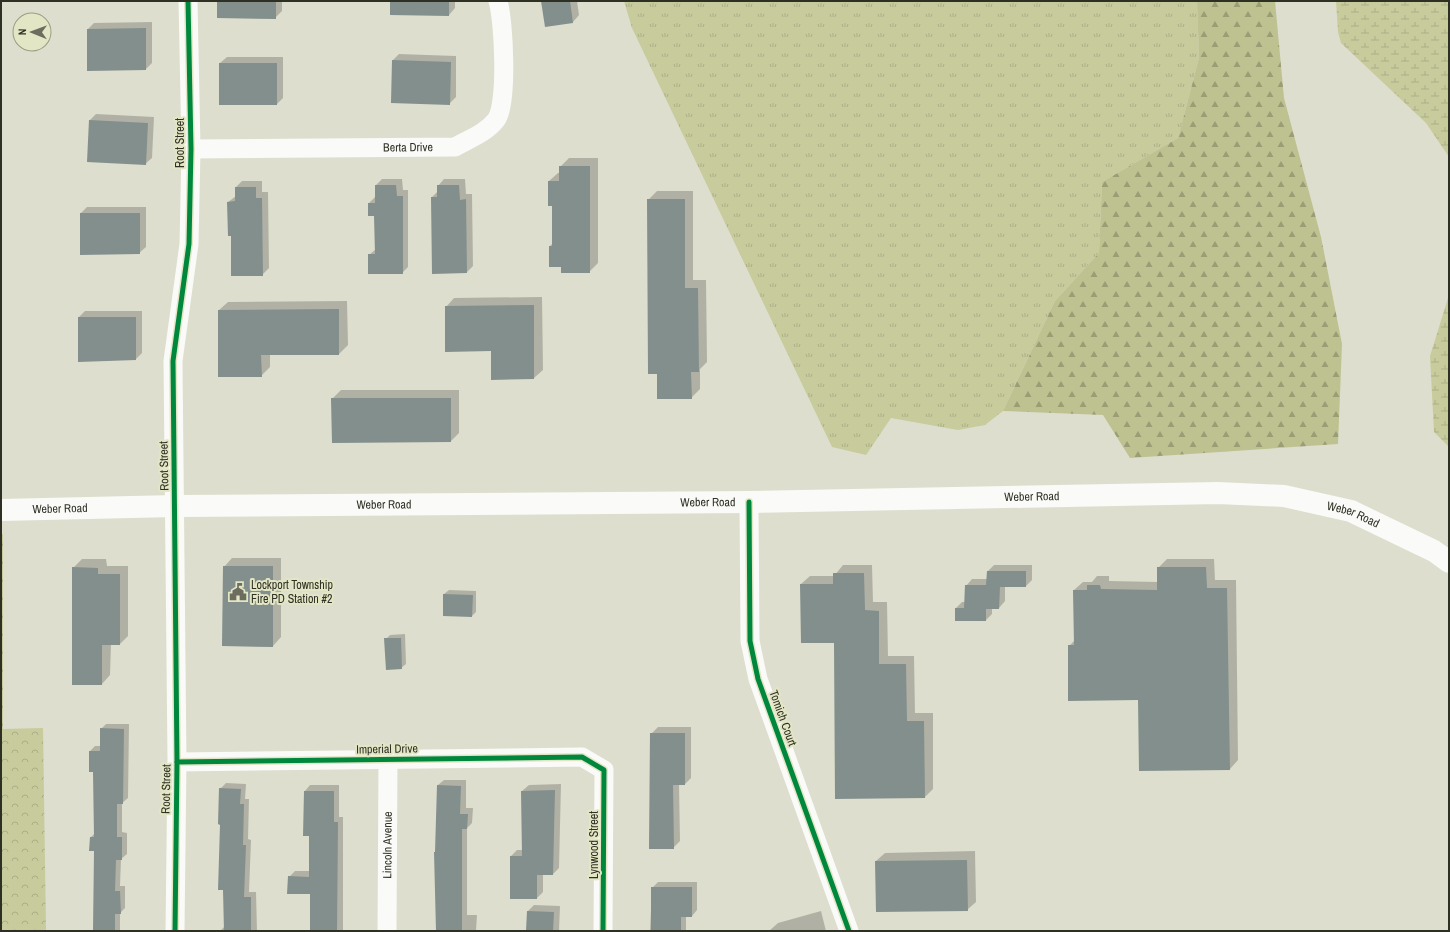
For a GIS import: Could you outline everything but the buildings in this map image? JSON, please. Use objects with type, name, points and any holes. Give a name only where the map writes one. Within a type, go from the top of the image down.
[{"type":"main road","name":"Weber Road","points":[[1,510],[175,506],[749,502],[1218,493],[1284,496],[1350,511],[1434,551],[1449,562]]},
{"type":"street","name":"Root Street","points":[[175,931],[177,762],[173,361],[189,244],[191,149],[188,1]]},
{"type":"street","name":"Berta Drive","points":[[191,149],[454,146],[485,131],[497,119],[503,95],[504,41],[498,1]]},
{"type":"street","name":"Tomich Court","points":[[749,502],[750,641],[758,679],[849,931]]},
{"type":"street","name":"Imperial Drive","points":[[177,762],[582,757],[596,764]]},
{"type":"street","name":"Lincoln Avenue","points":[[387,931],[388,759]]},
{"type":"street","name":"Lynwood Street","points":[[596,764],[604,770],[603,931]]},
{"type":"green space","points":[[624,1],[1197,1],[1199,58],[1178,138],[1102,182],[1099,253],[1055,301],[1003,411],[985,425],[958,430],[891,418],[866,455],[832,447],[632,28]]},
{"type":"green space","points":[[1197,1],[1275,1],[1284,98],[1321,237],[1342,344],[1338,444],[1130,458],[1103,415],[1003,411],[1055,301],[1099,253],[1102,182],[1178,138],[1199,58]]},
{"type":"green space","points":[[1336,1],[1449,1],[1449,157],[1426,123],[1341,43],[1338,32]]},
{"type":"green space","points":[[1449,295],[1449,447],[1434,432],[1430,356]]},
{"type":"green space","points":[[1,534],[3,534],[3,729],[43,728],[46,931],[1,931]]},
{"type":"cycle path","points":[[175,931],[177,762],[173,361],[189,244],[191,149],[188,1]]},
{"type":"cycle path","points":[[749,502],[750,641],[758,679],[849,931]]},
{"type":"cycle path","points":[[177,762],[582,757],[604,770],[603,931]]},
{"type":"place","name":"Lockport Township Fire PD Station #2","points":[[238,592]]}]
